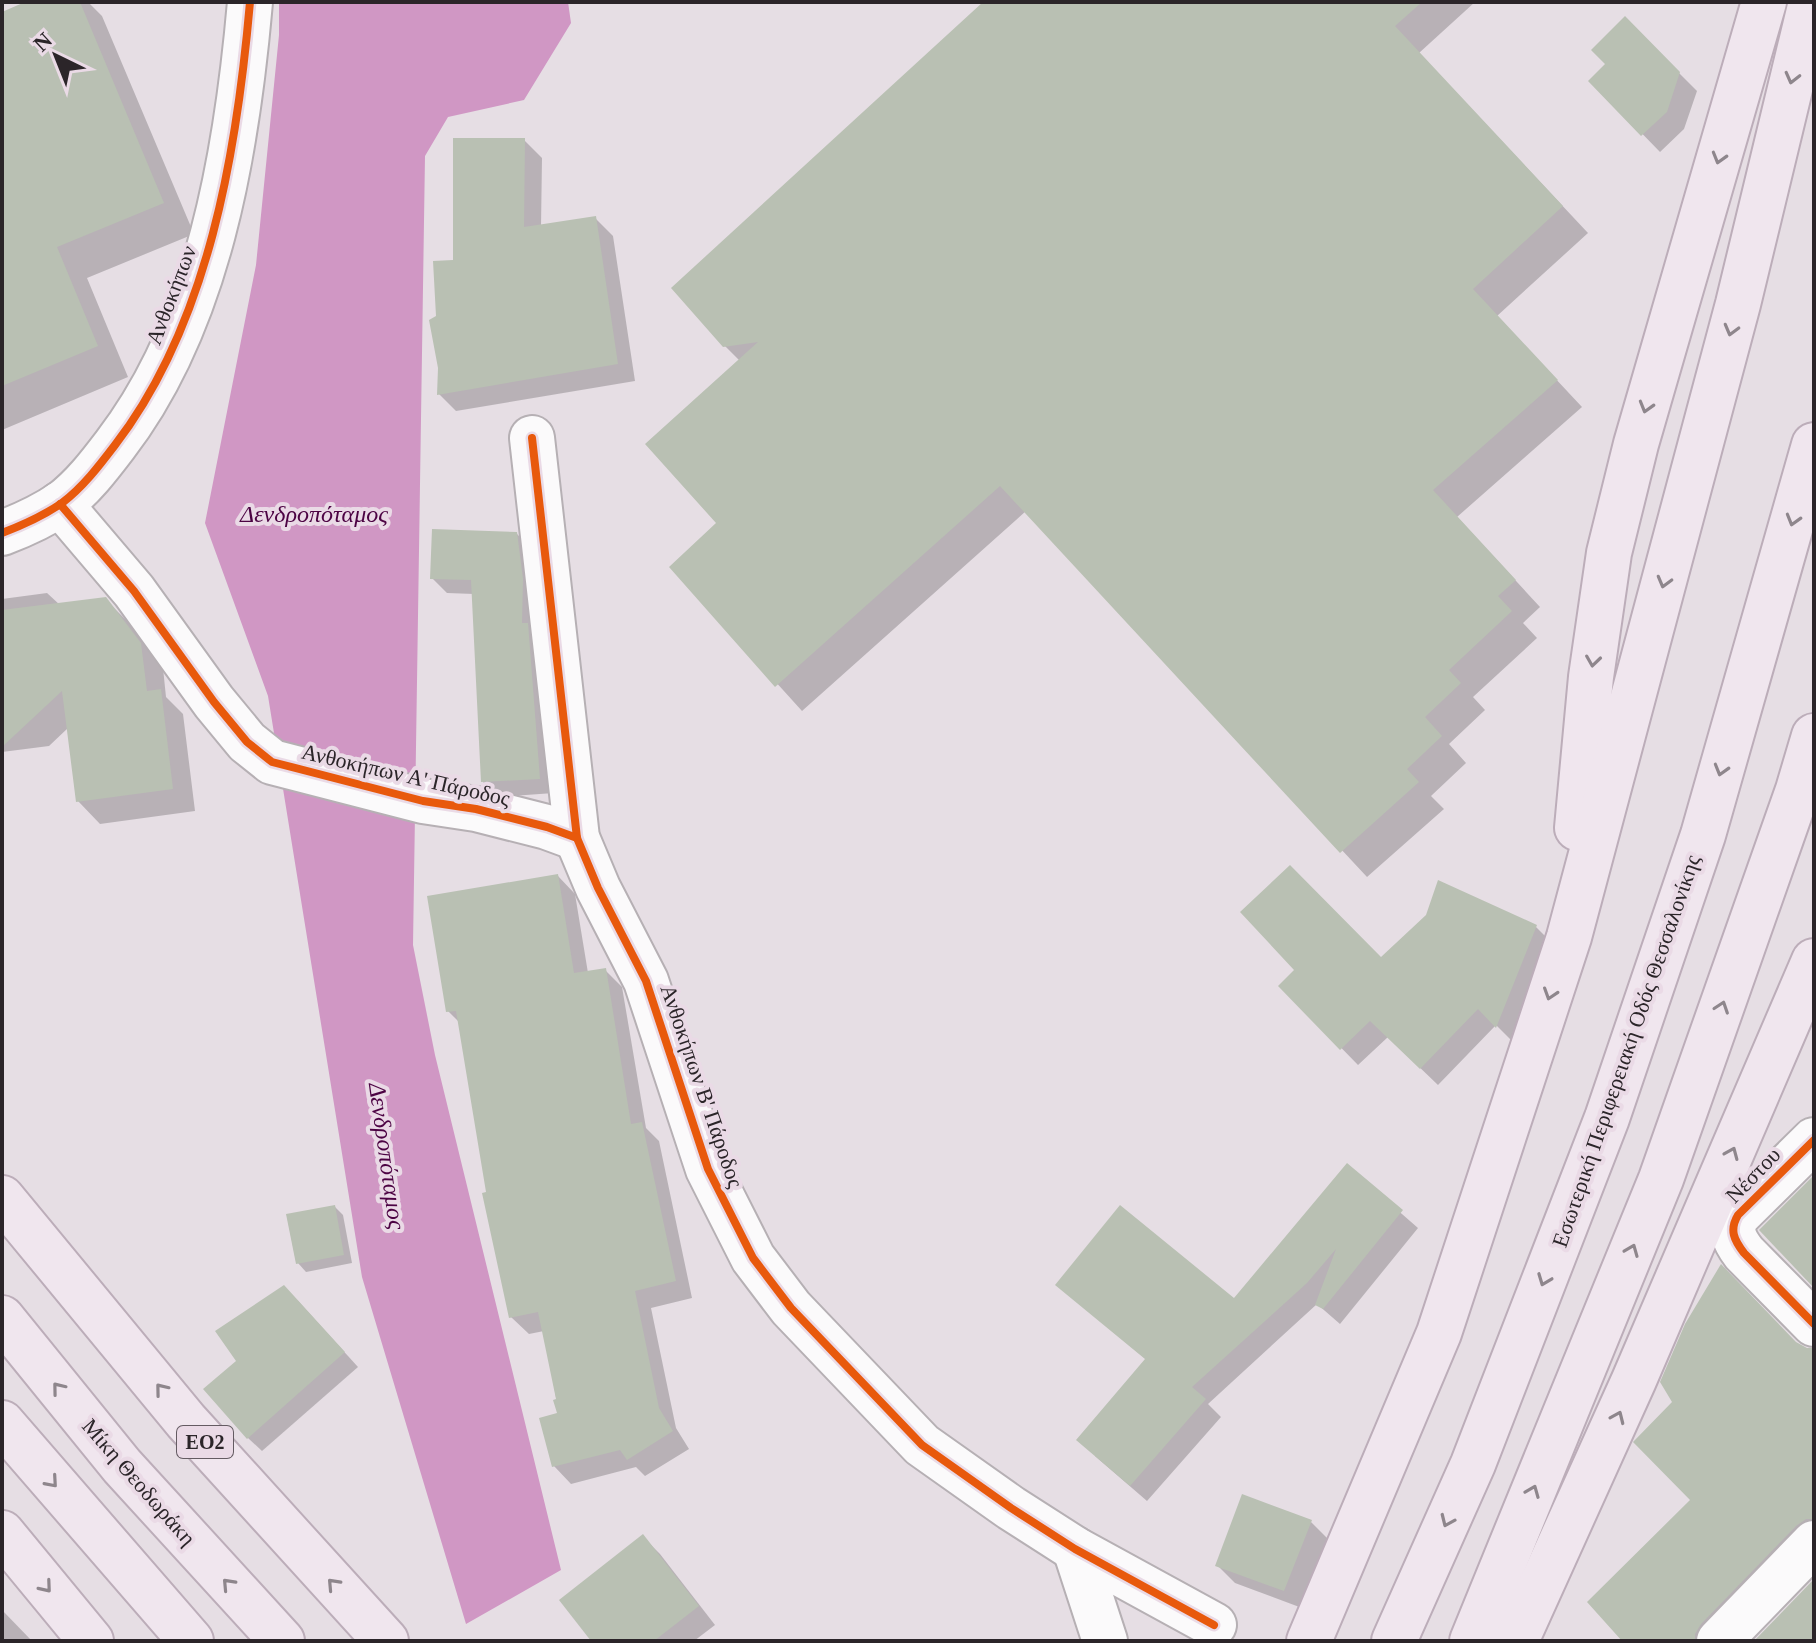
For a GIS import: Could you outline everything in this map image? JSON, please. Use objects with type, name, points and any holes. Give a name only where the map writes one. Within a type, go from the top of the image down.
[{"type":"highway","points":[[1569,937],[1591,677],[1609,553],[1636,444],[1764,2]]},
{"type":"highway","points":[[1309,1641],[1439,1333],[1569,937],[1738,304],[1811,2]]},
{"type":"highway","name":"Εσωτερική Περιφερειακή Οδός Θεσσαλονίκης","points":[[1394,1641],[1473,1464],[1607,1118],[1703,835],[1814,445]]},
{"type":"highway","points":[[1472,1641],[1661,1179],[1798,790],[1814,736]]},
{"type":"highway","points":[[1516,1641],[1634,1380],[1814,961]]},
{"type":"highway","name":"ΕΟ2","points":[[2,1198],[186,1421],[386,1641]]},
{"type":"highway","name":"Μίκη Θεοδωράκη","points":[[2,1318],[122,1466],[282,1641]]},
{"type":"highway","points":[[2,1423],[191,1641]]},
{"type":"highway","points":[[2,1533],[91,1641]]},
{"type":"street","name":"Ανθοκήπων","points":[[2,533],[35,520],[60,504],[94,472],[130,426],[154,384],[194,294],[218,217],[240,104],[250,2]]},
{"type":"street","name":"Ανθοκήπων Β' Πάροδος","points":[[532,438],[577,838],[598,888],[646,981],[672,1052],[708,1169],[753,1258],[791,1308],[922,1445],[1075,1549],[1214,1625]]},
{"type":"street","name":"Ανθοκήπων Α' Πάροδος","points":[[60,504],[134,591],[214,702],[247,742],[272,762],[423,801],[476,809],[577,838]]},
{"type":"street","name":"Νέστου","points":[[1814,1140],[1738,1215],[1732,1227],[1736,1242],[1814,1324]]},
{"type":"street","points":[[1719,1641],[1814,1543]]},
{"type":"street","points":[[1075,1549],[1105,1641]]},
{"type":"water","name":"Δενδροπόταμος","points":[[279,2],[568,2],[571,23],[524,100],[448,117],[425,156],[413,945],[435,1055],[561,1570],[466,1624],[362,1277],[268,696],[205,523],[256,265],[279,35]]},
{"type":"building","points":[[25,2],[80,2],[164,203],[57,247],[98,346],[2,386],[2,12]]},
{"type":"building","points":[[983,2],[1422,2],[1395,26],[1563,206],[1473,289],[1558,380],[1433,490],[1516,580],[1498,596],[1512,611],[1449,670],[1461,683],[1425,717],[1442,736],[1407,769],[1419,782],[1340,853],[1000,486],[775,687],[669,567],[716,523],[645,444],[758,342],[723,347],[671,288]]},
{"type":"building","points":[[1625,16],[1680,72],[1667,112],[1641,136],[1588,81],[1605,64],[1591,50]]},
{"type":"building","points":[[453,138],[525,138],[524,227],[596,216],[618,364],[437,395],[438,368],[429,320],[436,316],[433,261],[453,260]]},
{"type":"building","points":[[432,529],[517,532],[523,579],[522,623],[528,623],[540,779],[481,782],[471,580],[430,579]]},
{"type":"building","points":[[106,597],[141,643],[147,691],[161,689],[173,789],[76,802],[62,691],[2,747],[2,610]]},
{"type":"building","points":[[1290,865],[1381,957],[1426,915],[1438,880],[1537,925],[1496,1028],[1478,1009],[1420,1069],[1370,1021],[1340,1050],[1278,986],[1294,970],[1240,912]]},
{"type":"building","points":[[558,874],[574,973],[606,968],[631,1124],[642,1122],[676,1281],[635,1291],[659,1408],[673,1431],[627,1460],[620,1450],[552,1467],[539,1418],[557,1413],[553,1400],[556,1399],[538,1312],[509,1318],[482,1193],[486,1192],[456,1011],[446,1012],[427,896]]},
{"type":"building","points":[[1347,1163],[1403,1210],[1323,1309],[1315,1305],[1336,1249],[1307,1283],[1192,1387],[1206,1399],[1130,1486],[1076,1440],[1145,1359],[1055,1285],[1120,1205],[1234,1298]]},
{"type":"building","points":[[1814,1175],[1814,1288],[1759,1230]]},
{"type":"building","points":[[335,1205],[344,1255],[296,1264],[286,1214]]},
{"type":"building","points":[[1721,1264],[1796,1342],[1814,1348],[1814,1519],[1806,1519],[1796,1526],[1701,1624],[1695,1641],[1622,1641],[1587,1602],[1690,1500],[1633,1442],[1672,1402],[1660,1382],[1685,1324]]},
{"type":"building","points":[[284,1285],[345,1352],[247,1439],[203,1389],[236,1361],[215,1331]]},
{"type":"building","points":[[1242,1494],[1312,1520],[1284,1591],[1215,1566]]},
{"type":"building","points":[[643,1534],[699,1606],[654,1641],[591,1641],[559,1600]]},
{"type":"building","points":[[1814,1579],[1814,1641],[1754,1641]]},
{"type":"cycle path","points":[[2,533],[55,508],[84,483],[115,445],[147,397],[174,345],[196,291],[213,234],[237,117],[250,2]]},
{"type":"cycle path","points":[[532,438],[577,838],[598,888],[646,981],[708,1169],[753,1258],[791,1308],[922,1445],[1075,1549],[1214,1625]]},
{"type":"cycle path","points":[[60,504],[134,591],[214,702],[247,742],[272,762],[423,801],[476,809],[577,838]]},
{"type":"cycle path","points":[[1814,1140],[1738,1215],[1733,1230],[1744,1253],[1814,1324]]}]
